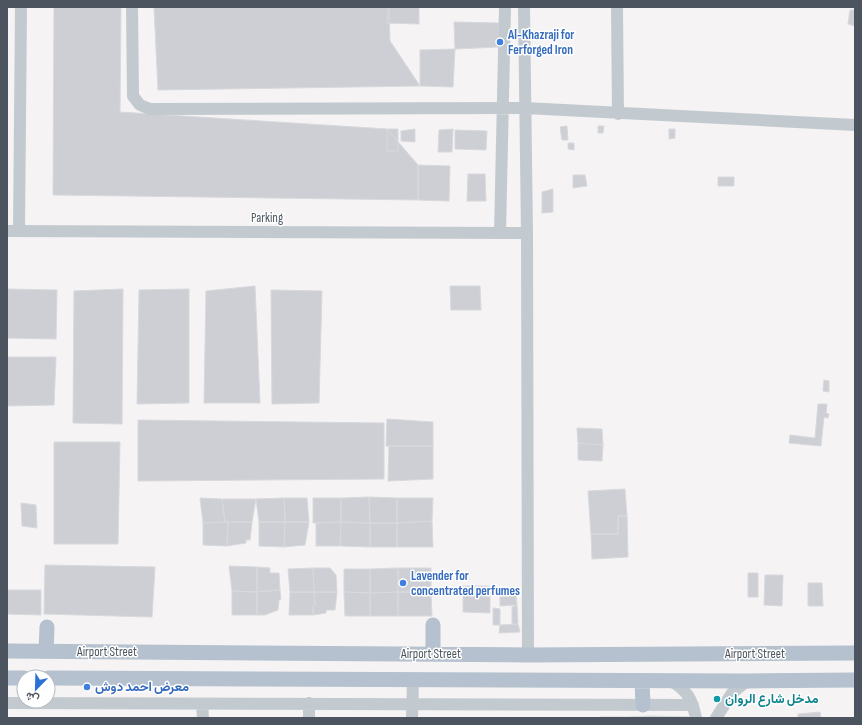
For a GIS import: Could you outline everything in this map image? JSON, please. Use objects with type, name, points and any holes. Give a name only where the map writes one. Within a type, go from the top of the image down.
[{"type":"main road","points":[[433,625],[433,654]]},
{"type":"main road","points":[[46,627],[46,651]]},
{"type":"main road","name":"Airport Street","points":[[7,651],[528,655],[854,653]]},
{"type":"main road","name":"Airport Street","points":[[56,678],[642,681],[855,680]]},
{"type":"main road","points":[[642,681],[643,705]]},
{"type":"street","points":[[19,231],[21,7]]},
{"type":"street","points":[[132,7],[133,96],[140,106],[150,109],[525,108],[618,114],[855,125]]},
{"type":"street","points":[[500,233],[505,7]]},
{"type":"street","points":[[524,7],[527,233],[528,655]]},
{"type":"street","points":[[617,7],[618,114]]},
{"type":"street","name":"Parking","points":[[7,231],[527,233]]},
{"type":"street","points":[[412,718],[413,680]]},
{"type":"street","points":[[671,681],[682,688],[693,705],[696,718]]},
{"type":"street","points":[[716,718],[732,693],[747,681]]},
{"type":"street","points":[[309,703],[309,718]]},
{"type":"street","points":[[7,704],[309,703],[413,705],[693,705]]},
{"type":"street","points":[[202,704],[202,718]]},
{"type":"building","points":[[54,7],[121,7],[120,112],[387,129],[418,165],[418,200],[53,195]]},
{"type":"building","points":[[154,7],[389,7],[390,41],[420,86],[158,90]]},
{"type":"building","points":[[388,7],[419,7],[419,24],[387,23]]},
{"type":"building","points":[[850,10],[855,10],[855,26],[848,24]]},
{"type":"building","points":[[454,22],[499,23],[498,47],[455,49]]},
{"type":"building","points":[[455,49],[453,87],[420,86],[420,50]]},
{"type":"building","points":[[567,126],[568,140],[562,140],[560,127]]},
{"type":"building","points":[[598,126],[604,126],[603,133],[598,133]]},
{"type":"building","points":[[387,129],[398,129],[398,151],[387,151]]},
{"type":"building","points":[[415,129],[415,142],[401,141],[401,131]]},
{"type":"building","points":[[453,129],[452,152],[438,152],[439,130]]},
{"type":"building","points":[[669,129],[675,129],[675,138],[669,139]]},
{"type":"building","points":[[455,130],[487,131],[486,150],[455,149]]},
{"type":"building","points":[[568,143],[574,143],[574,150],[568,149]]},
{"type":"building","points":[[418,165],[450,166],[449,201],[418,200]]},
{"type":"building","points":[[468,174],[485,174],[486,201],[467,201]]},
{"type":"building","points":[[573,175],[585,175],[587,186],[573,188]]},
{"type":"building","points":[[718,177],[734,177],[734,186],[718,186]]},
{"type":"building","points":[[553,189],[553,212],[542,213],[542,192]]},
{"type":"building","points":[[255,286],[260,403],[204,403],[206,291]]},
{"type":"building","points":[[450,286],[480,286],[481,310],[451,310]]},
{"type":"building","points":[[7,289],[57,290],[56,339],[7,338]]},
{"type":"building","points":[[123,289],[122,424],[73,423],[74,291]]},
{"type":"building","points":[[189,289],[189,403],[137,404],[139,290]]},
{"type":"building","points":[[271,290],[322,291],[319,403],[272,404]]},
{"type":"building","points":[[7,357],[56,357],[54,405],[7,406]]},
{"type":"building","points":[[824,380],[829,381],[829,392],[823,391]]},
{"type":"building","points":[[818,404],[827,404],[826,413],[829,414],[828,418],[824,417],[821,446],[789,443],[790,435],[815,438]]},
{"type":"building","points":[[387,419],[433,422],[433,446],[386,446]]},
{"type":"building","points":[[138,420],[384,423],[384,479],[138,481]]},
{"type":"building","points":[[577,428],[602,429],[603,445],[578,443]]},
{"type":"building","points":[[54,442],[120,442],[118,544],[54,544]]},
{"type":"building","points":[[578,443],[603,445],[602,461],[578,460]]},
{"type":"building","points":[[389,446],[433,446],[433,479],[388,481]]},
{"type":"building","points":[[625,489],[627,516],[618,516],[618,534],[591,534],[588,491]]},
{"type":"building","points":[[369,497],[397,498],[397,523],[370,523]]},
{"type":"building","points":[[369,497],[370,523],[341,522],[341,498]]},
{"type":"building","points":[[200,498],[222,499],[225,522],[203,523]]},
{"type":"building","points":[[284,498],[307,498],[309,522],[285,522]]},
{"type":"building","points":[[284,498],[285,522],[259,522],[256,499]]},
{"type":"building","points":[[313,498],[341,498],[341,522],[313,523]]},
{"type":"building","points":[[397,498],[433,498],[432,521],[397,523]]},
{"type":"building","points":[[222,499],[256,499],[252,522],[225,522]]},
{"type":"building","points":[[21,503],[36,505],[37,528],[22,526]]},
{"type":"building","points":[[618,516],[627,516],[628,557],[592,559],[591,534],[618,534]]},
{"type":"building","points":[[432,521],[433,547],[397,547],[397,523]]},
{"type":"building","points":[[228,522],[252,522],[250,540],[246,540],[246,543],[227,546]]},
{"type":"building","points":[[228,522],[227,546],[203,545],[203,523]]},
{"type":"building","points":[[259,522],[285,522],[284,547],[259,546]]},
{"type":"building","points":[[285,522],[309,522],[305,545],[284,547]]},
{"type":"building","points":[[341,522],[370,523],[370,547],[340,546]]},
{"type":"building","points":[[341,522],[340,546],[316,546],[316,523]]},
{"type":"building","points":[[370,523],[397,523],[397,547],[370,547]]},
{"type":"building","points":[[45,565],[155,567],[152,617],[44,614]]},
{"type":"building","points":[[229,566],[257,567],[257,592],[232,591]]},
{"type":"building","points":[[257,567],[270,568],[270,573],[279,573],[280,590],[257,592]]},
{"type":"building","points":[[313,568],[330,568],[336,575],[337,592],[314,592]]},
{"type":"building","points":[[313,568],[314,592],[290,592],[288,569]]},
{"type":"building","points":[[398,568],[431,568],[431,592],[398,592]]},
{"type":"building","points":[[398,568],[398,592],[370,593],[370,569]]},
{"type":"building","points":[[344,569],[370,569],[370,593],[344,592]]},
{"type":"building","points":[[748,573],[758,573],[758,597],[748,597]]},
{"type":"building","points":[[765,575],[783,575],[782,606],[764,605]]},
{"type":"building","points":[[808,583],[822,583],[823,606],[808,606]]},
{"type":"building","points":[[463,586],[490,586],[490,613],[463,612]]},
{"type":"building","points":[[7,590],[41,590],[41,615],[7,614]]},
{"type":"building","points":[[280,590],[281,599],[279,600],[278,610],[265,615],[257,615],[257,592]]},
{"type":"building","points":[[232,591],[257,592],[257,615],[232,615]]},
{"type":"building","points":[[290,592],[314,592],[315,605],[313,607],[313,615],[289,615]]},
{"type":"building","points":[[314,592],[337,592],[335,610],[326,610],[326,613],[313,615],[313,607],[315,605]]},
{"type":"building","points":[[344,592],[370,593],[370,616],[345,616]]},
{"type":"building","points":[[398,592],[431,592],[432,616],[398,616]]},
{"type":"building","points":[[398,592],[398,616],[370,616],[370,593]]},
{"type":"building","points":[[516,595],[517,605],[500,606],[500,596]]},
{"type":"building","points":[[517,605],[518,624],[512,624],[512,607]]},
{"type":"building","points":[[493,608],[500,609],[500,625],[493,625]]},
{"type":"building","points":[[518,624],[520,632],[499,633],[500,625]]},
{"type":"building","points":[[820,712],[821,718],[798,718],[798,714]]},
{"type":"building","points":[[652,716],[692,717],[692,718],[652,718]]},
{"type":"building","points":[[652,716],[652,718],[627,718],[627,717]]},
{"type":"building","points":[[627,717],[627,718],[600,718]]},
{"type":"place","name":"Al-Khazraji for Ferforged Iron","points":[[500,42]]},
{"type":"place","name":"Lavender for concentrated perfumes","points":[[403,583]]},
{"type":"place","name":"معرض احمد دوش","points":[[87,687]]},
{"type":"place","name":"مدخل شارع الروان","points":[[717,699]]}]
